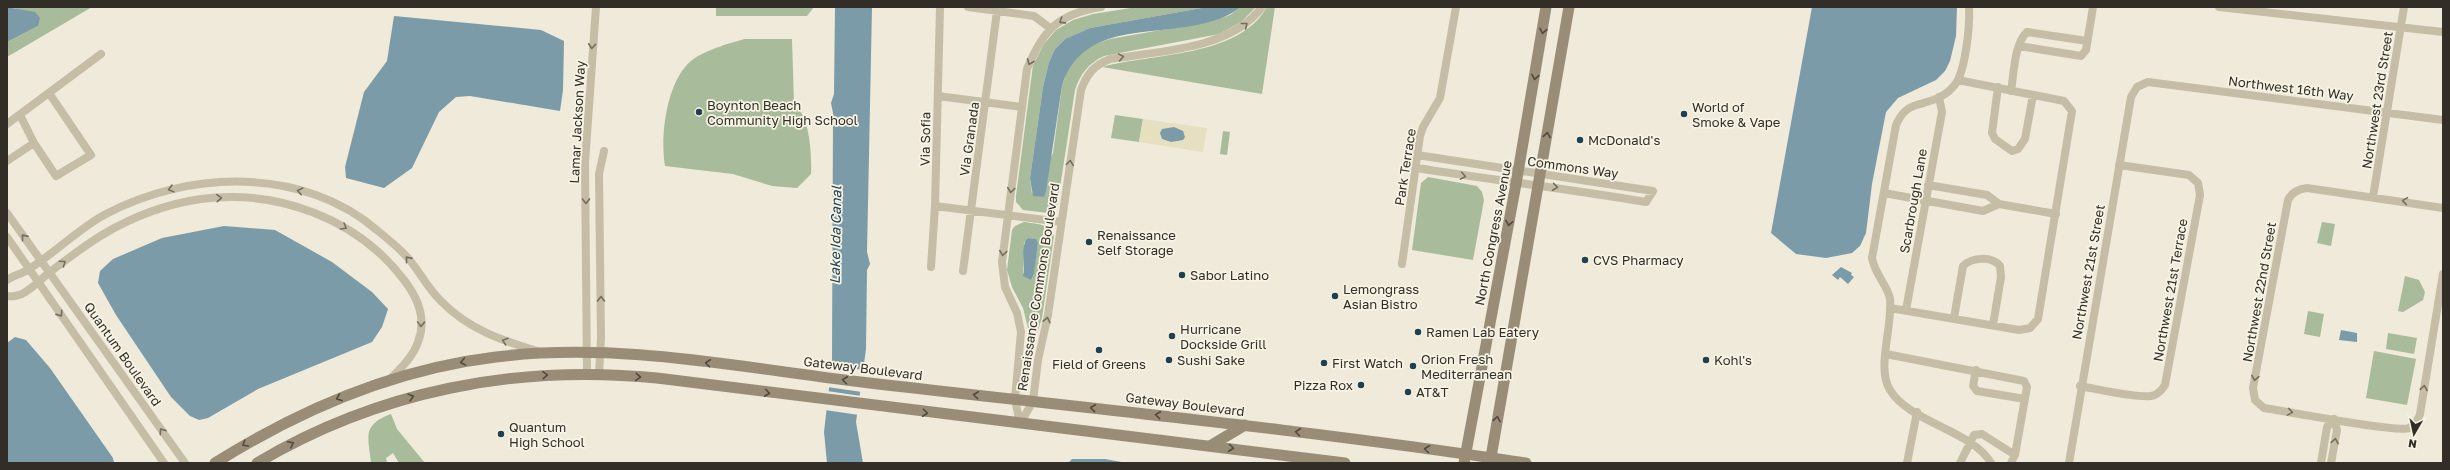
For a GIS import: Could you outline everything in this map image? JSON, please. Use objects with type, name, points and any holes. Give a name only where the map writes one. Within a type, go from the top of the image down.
[{"type":"main road","name":"North Congress Avenue","points":[[1465,458],[1516,184],[1546,7]]},
{"type":"main road","points":[[1490,460],[1569,7]]},
{"type":"main road","name":"Gateway Boulevard","points":[[215,463],[298,416],[345,396],[389,380],[471,361],[542,353],[600,352],[671,358],[865,383],[1245,425],[1465,458],[1526,463]]},
{"type":"main road","points":[[256,463],[308,435],[341,420],[411,397],[457,386],[504,378],[586,374],[657,378],[862,405],[1345,463]]},
{"type":"main road","points":[[1210,446],[1245,425]]},
{"type":"street","name":"Lamar Jackson Way","points":[[586,374],[585,163],[596,7]]},
{"type":"street","points":[[968,7],[1034,16],[1050,28]]},
{"type":"street","name":"Renaissance Commons Boulevard","points":[[1020,424],[1015,399],[1021,332],[1017,313],[1005,287],[1002,276],[1002,262],[1027,69],[1037,45],[1050,28],[1070,15],[1101,7]]},
{"type":"street","name":"Renaissance Commons Boulevard","points":[[1020,424],[1033,401],[1038,360],[1048,315],[1081,90],[1090,72],[1101,62],[1110,59],[1220,39],[1238,30],[1254,18],[1262,7]]},
{"type":"street","name":"Park Terrace","points":[[1402,264],[1417,168],[1417,155],[1423,127],[1440,98],[1456,7]]},
{"type":"street","points":[[1969,7],[1968,26],[1958,80],[1951,89],[1939,98],[1911,107],[1898,120],[1872,258],[1876,274],[1889,295],[1890,308],[1885,372],[1891,391],[1901,402],[1970,443],[1984,454],[1991,463]]},
{"type":"street","points":[[2020,46],[2077,56],[2084,54],[2093,7]]},
{"type":"street","points":[[2219,7],[2443,32]]},
{"type":"street","name":"Northwest 23rd Street","points":[[2373,197],[2404,7]]},
{"type":"street","name":"Via Sofia","points":[[931,267],[935,206],[940,9]]},
{"type":"street","name":"Via Granada","points":[[963,271],[997,11]]},
{"type":"street","points":[[2011,91],[2022,36],[2027,32],[2087,41]]},
{"type":"street","points":[[7,124],[101,54]]},
{"type":"street","points":[[1890,308],[2025,330],[2030,328],[2038,319],[2072,111],[2064,101],[1958,80]]},
{"type":"street","name":"Northwest 16th Way","points":[[2137,86],[2148,82],[2443,120]]},
{"type":"street","name":"Northwest 21st Street","points":[[2069,463],[2080,386],[2131,97],[2137,86]]},
{"type":"street","points":[[1998,87],[1992,133],[1995,139],[2012,151],[2018,149],[2025,139],[2033,95]]},
{"type":"street","points":[[20,114],[34,143],[56,176],[91,155],[48,93]]},
{"type":"street","points":[[938,96],[1022,107]]},
{"type":"street","name":"Scarbrough Lane","points":[[1906,310],[1942,112],[1939,98]]},
{"type":"street","points":[[7,161],[34,143]]},
{"type":"street","name":"Lamar Jackson Way","points":[[599,374],[601,238],[599,174],[604,151]]},
{"type":"street","name":"Commons Way","points":[[1417,155],[1518,172],[1653,191],[1646,202],[1516,184],[1417,168]]},
{"type":"street","name":"Northwest 21st Terrace","points":[[2080,386],[2152,396],[2158,394],[2165,385],[2200,195],[2198,183],[2189,175],[2119,165]]},
{"type":"street","points":[[7,280],[29,270],[104,216],[154,194],[186,185],[212,182],[236,181],[279,186],[325,199],[360,217],[408,258],[441,302],[460,318],[489,335],[542,353]]},
{"type":"street","points":[[1928,185],[1987,195],[1999,204],[2056,214]]},
{"type":"street","name":"Northwest 22nd Street","points":[[2334,419],[2264,408],[2255,400],[2253,388],[2288,200],[2295,191],[2307,188],[2373,197]]},
{"type":"street","points":[[1884,193],[1983,211],[1999,204]]},
{"type":"street","points":[[7,296],[18,296],[102,236],[125,223],[159,208],[202,199],[240,197],[271,200],[309,210],[332,220],[360,237],[397,271],[415,296],[421,311],[422,324],[418,342],[413,353],[389,380]]},
{"type":"street","points":[[2373,197],[2443,208]]},
{"type":"street","points":[[935,206],[1008,214],[1061,222]]},
{"type":"street","name":"Quantum Boulevard","points":[[7,213],[42,260],[185,463]]},
{"type":"street","points":[[7,237],[164,463]]},
{"type":"street","points":[[586,238],[601,238]]},
{"type":"street","points":[[1954,318],[1963,266],[1971,261],[1992,260],[2000,266],[2001,277],[1993,325]]},
{"type":"street","points":[[2334,419],[2403,429],[2414,425],[2420,414],[2443,274]]},
{"type":"street","points":[[1886,354],[1976,370],[2024,381],[2027,387],[2025,399],[2015,455],[2010,463]]},
{"type":"street","points":[[1976,370],[1973,386],[1977,390],[2025,399]]},
{"type":"street","points":[[1907,463],[1917,412]]},
{"type":"street","points":[[2321,463],[2327,427],[2334,419]]},
{"type":"street","points":[[2331,463],[2337,430],[2334,419]]},
{"type":"street","points":[[1960,463],[1974,435],[1982,434],[2015,455]]},
{"type":"green space","points":[[7,7],[92,7],[7,57],[7,42],[38,26],[15,8]]},
{"type":"green space","points":[[716,7],[814,7],[807,16],[716,16]]},
{"type":"green space","points":[[1137,7],[1207,7],[1090,28],[1065,39],[1055,49],[1049,62],[1043,87],[1030,178],[1032,194],[1053,153],[1062,86],[1067,71],[1077,57],[1087,47],[1110,39],[1212,21],[1230,15],[1241,7],[1256,7],[1241,22],[1219,34],[1104,56],[1094,62],[1082,74],[1075,90],[1057,207],[1048,213],[1023,210],[1016,202],[1016,196],[1033,65],[1044,44],[1056,30],[1073,20],[1093,14]]},
{"type":"green space","points":[[1267,7],[1275,7],[1262,94],[1102,67],[1122,62],[1192,51],[1215,45],[1236,36],[1254,24]]},
{"type":"green space","points":[[745,39],[792,39],[794,104],[804,117],[807,126],[811,157],[811,174],[797,188],[772,186],[733,174],[665,166],[663,140],[664,126],[670,96],[682,70],[696,57],[702,54],[724,45]]},
{"type":"green space","points":[[1115,115],[1143,119],[1139,142],[1111,138]]},
{"type":"green space","points":[[1223,131],[1230,132],[1227,155],[1220,154]]},
{"type":"green space","points":[[1428,177],[1477,186],[1482,192],[1484,200],[1473,260],[1412,250],[1421,183]]},
{"type":"green space","points":[[1024,222],[1042,225],[1049,229],[1054,236],[1042,318],[1034,343],[1027,381],[1024,379],[1029,332],[1023,308],[1012,287],[1007,270],[1012,230],[1015,226]],"holes":[[[1029,238],[1035,239],[1038,243],[1033,277],[1023,274],[1024,243]]]},
{"type":"green space","points":[[2322,222],[2335,224],[2331,246],[2317,243]]},
{"type":"green space","points":[[2405,276],[2419,280],[2425,292],[2423,300],[2403,312],[2398,311]]},
{"type":"green space","points":[[2308,311],[2324,314],[2320,337],[2304,334]]},
{"type":"green space","points":[[2388,333],[2417,338],[2414,354],[2386,349]]},
{"type":"green space","points":[[2374,351],[2416,359],[2407,405],[2366,398]]},
{"type":"green space","points":[[391,414],[397,429],[425,463],[399,463],[393,453],[386,458],[387,463],[371,463],[368,439],[371,427],[375,422]]},
{"type":"shaded area","points":[[1143,119],[1207,128],[1203,152],[1139,142]]},
{"type":"water","points":[[7,7],[35,12],[40,18],[38,26],[7,42]]},
{"type":"water","name":"Lake Ida Canal","points":[[835,7],[872,7],[867,252],[870,264],[867,270],[866,349],[856,422],[863,463],[827,463],[824,432],[832,362],[833,113],[831,103],[834,94]]},
{"type":"water","points":[[1207,7],[1241,7],[1219,19],[1194,26],[1141,32],[1115,37],[1093,46],[1074,62],[1062,86],[1046,191],[1044,197],[1033,196],[1030,178],[1043,87],[1049,62],[1055,49],[1065,39],[1090,28]]},
{"type":"water","points":[[1812,7],[1957,7],[1956,36],[1950,61],[1945,71],[1936,80],[1898,98],[1886,112],[1872,184],[1866,233],[1860,246],[1852,253],[1826,258],[1796,254],[1771,233]]},
{"type":"water","points":[[394,16],[541,30],[564,41],[563,90],[560,111],[470,96],[456,97],[439,112],[412,168],[384,188],[346,178],[345,167],[364,92],[387,61]]},
{"type":"water","points":[[1174,127],[1183,131],[1185,137],[1183,140],[1171,142],[1162,139],[1160,133],[1162,129]]},
{"type":"water","points":[[224,226],[275,230],[332,262],[372,292],[388,309],[382,327],[372,342],[258,389],[208,418],[199,420],[190,416],[171,397],[116,315],[98,283],[100,271],[113,259],[162,238]]},
{"type":"water","points":[[1028,238],[1036,239],[1038,243],[1034,274],[1031,280],[1023,276],[1023,251],[1025,242]]},
{"type":"water","points":[[1841,267],[1852,273],[1851,275],[1854,277],[1848,284],[1840,277],[1838,280],[1832,275]]},
{"type":"water","points":[[2341,330],[2357,333],[2357,342],[2339,340]]},
{"type":"water","points":[[15,337],[26,340],[50,368],[113,458],[114,463],[7,463],[7,343]]},
{"type":"water","points":[[1072,459],[1105,459],[1127,463],[1068,463]]},
{"type":"pier","points":[[830,366],[865,370],[862,392],[827,387]]},
{"type":"pier","points":[[827,391],[861,396],[859,415],[825,410]]},
{"type":"place","name":"Boynton Beach Community High School","points":[[699,112]]},
{"type":"place","name":"World of Smoke & Vape","points":[[1684,114]]},
{"type":"place","name":"McDonald's","points":[[1580,140]]},
{"type":"place","name":"Renaissance Self Storage","points":[[1089,242]]},
{"type":"place","name":"CVS Pharmacy","points":[[1585,260]]},
{"type":"place","name":"Sabor Latino","points":[[1182,275]]},
{"type":"place","name":"Lemongrass Asian Bistro","points":[[1335,296]]},
{"type":"place","name":"Ramen Lab Eatery","points":[[1418,332]]},
{"type":"place","name":"Hurricane Dockside Grill","points":[[1172,336]]},
{"type":"place","name":"Field of Greens","points":[[1099,350]]},
{"type":"place","name":"Sushi Sake","points":[[1169,360]]},
{"type":"place","name":"Kohl's","points":[[1706,360]]},
{"type":"place","name":"First Watch","points":[[1324,363]]},
{"type":"place","name":"Orion Fresh Mediterranean","points":[[1413,366]]},
{"type":"place","name":"Pizza Rox","points":[[1361,385]]},
{"type":"place","name":"AT&T","points":[[1408,392]]},
{"type":"place","name":"Quantum High School","points":[[501,434]]}]
